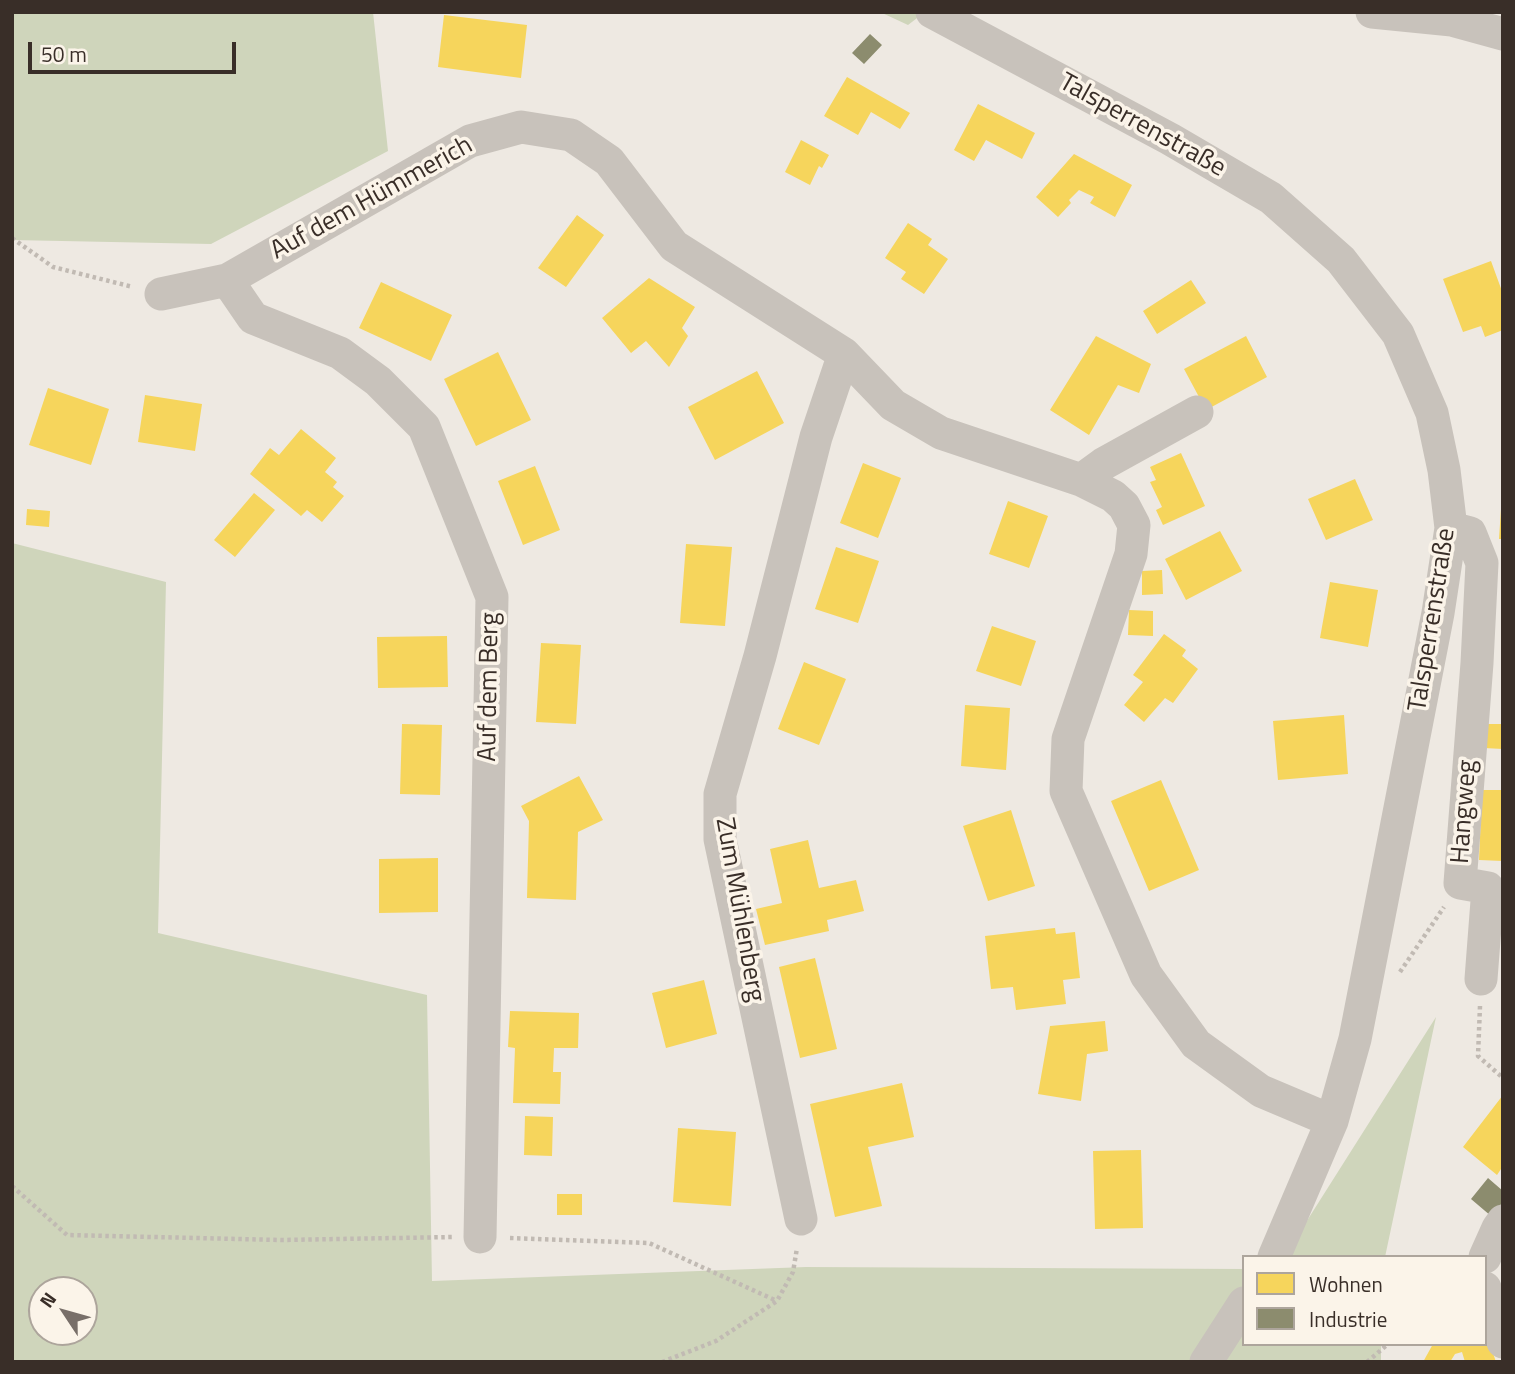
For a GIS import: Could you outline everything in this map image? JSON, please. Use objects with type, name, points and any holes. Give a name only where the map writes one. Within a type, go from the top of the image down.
[{"type":"street","name":"Talsperrenstraße","points":[[932,12],[1170,139],[1271,198],[1341,260],[1398,334],[1432,413],[1444,471],[1451,528],[1438,613],[1355,1040],[1332,1121],[1275,1255]]},
{"type":"street","points":[[1372,12],[1452,20],[1503,34]]},
{"type":"street","name":"Auf dem Hümmerich","points":[[227,280],[470,141],[521,127],[571,135],[609,161],[674,246],[844,354],[893,405],[941,433],[1081,480],[1113,496],[1124,506],[1135,525],[1131,554],[1068,739],[1066,791],[1146,975],[1196,1044],[1261,1091],[1332,1121]]},
{"type":"street","points":[[161,294],[227,280]]},
{"type":"street","name":"Auf dem Berg","points":[[227,280],[253,318],[340,353],[378,381],[424,427],[492,597],[480,1237]]},
{"type":"street","name":"Zum Mühlenberg","points":[[801,1219],[720,839],[720,794],[760,656],[816,437],[844,354]]},
{"type":"street","points":[[1081,480],[1113,458],[1197,412]]},
{"type":"street","name":"Hangweg","points":[[1451,528],[1470,533],[1482,563],[1460,883],[1488,888],[1481,979]]},
{"type":"street","points":[[1486,1255],[1503,1221]]},
{"type":"street","points":[[1487,1294],[1503,1342]]},
{"type":"street","points":[[1206,1362],[1242,1306]]},
{"type":"path","points":[[12,238],[53,267],[161,294]]},
{"type":"path","points":[[1400,972],[1460,883]]},
{"type":"path","points":[[1481,979],[1478,1056],[1503,1078]]},
{"type":"path","points":[[12,1185],[67,1235],[281,1240],[480,1237],[649,1243],[777,1301]]},
{"type":"path","points":[[662,1362],[716,1341],[777,1301],[793,1272],[801,1219]]},
{"type":"path","points":[[1367,1362],[1386,1346]]},
{"type":"green space","points":[[12,12],[373,12],[388,151],[211,244],[12,240]]},
{"type":"green space","points":[[880,12],[925,12],[908,25]]},
{"type":"green space","points":[[12,543],[166,582],[158,933],[427,995],[432,1281],[806,1267],[1242,1269],[1242,1346],[1381,1346],[1381,1362],[12,1362]]},
{"type":"green space","points":[[1436,1017],[1385,1255],[1285,1255]]},
{"type":"building: Wohnen","points":[[444,15],[527,25],[521,78],[438,67]]},
{"type":"building: Wohnen","points":[[847,77],[910,113],[900,129],[871,112],[858,135],[824,116]]},
{"type":"building: Wohnen","points":[[978,104],[1035,133],[1022,159],[986,140],[974,161],[954,150]]},
{"type":"building: Wohnen","points":[[801,140],[829,155],[822,168],[819,166],[810,185],[785,172]]},
{"type":"building: Wohnen","points":[[1074,154],[1132,185],[1115,217],[1090,203],[1094,197],[1079,190],[1058,217],[1036,197]]},
{"type":"building: Wohnen","points":[[577,215],[604,235],[566,287],[538,268]]},
{"type":"building: Wohnen","points":[[908,223],[932,239],[928,245],[948,259],[924,294],[901,279],[906,272],[885,258]]},
{"type":"building: Wohnen","points":[[1491,261],[1503,294],[1503,330],[1485,337],[1481,326],[1463,332],[1443,279]]},
{"type":"building: Wohnen","points":[[649,278],[695,307],[682,328],[688,336],[669,367],[646,341],[631,353],[602,318]]},
{"type":"building: Wohnen","points":[[1191,280],[1206,303],[1157,334],[1143,311]]},
{"type":"building: Wohnen","points":[[381,282],[452,315],[431,361],[359,328]]},
{"type":"building: Wohnen","points":[[1096,336],[1151,364],[1139,393],[1118,385],[1089,435],[1050,410]]},
{"type":"building: Wohnen","points":[[1246,336],[1267,377],[1206,410],[1184,369]]},
{"type":"building: Wohnen","points":[[498,352],[531,420],[476,446],[444,379]]},
{"type":"building: Wohnen","points":[[757,371],[784,423],[715,460],[688,407]]},
{"type":"building: Wohnen","points":[[48,388],[109,409],[91,465],[29,445]]},
{"type":"building: Wohnen","points":[[145,395],[202,404],[195,451],[138,442]]},
{"type":"building: Wohnen","points":[[301,429],[336,458],[325,472],[337,482],[333,487],[344,496],[322,522],[307,510],[301,516],[250,474],[270,448],[279,455]]},
{"type":"building: Wohnen","points":[[1181,453],[1205,506],[1163,525],[1156,510],[1162,507],[1150,482],[1156,480],[1150,467]]},
{"type":"building: Wohnen","points":[[863,463],[901,478],[878,538],[840,523]]},
{"type":"building: Wohnen","points":[[535,466],[560,530],[523,545],[498,481]]},
{"type":"building: Wohnen","points":[[1355,479],[1373,520],[1326,540],[1308,499]]},
{"type":"building: Wohnen","points":[[254,493],[275,510],[235,557],[214,540]]},
{"type":"building: Wohnen","points":[[1008,501],[1048,516],[1029,568],[989,554]]},
{"type":"building: Wohnen","points":[[27,509],[50,511],[49,527],[26,525]]},
{"type":"building: Wohnen","points":[[1501,509],[1503,539],[1499,539]]},
{"type":"building: Wohnen","points":[[1220,531],[1242,571],[1186,600],[1165,559]]},
{"type":"building: Wohnen","points":[[686,544],[732,547],[725,626],[680,623]]},
{"type":"building: Wohnen","points":[[836,547],[879,561],[858,623],[815,609]]},
{"type":"building: Wohnen","points":[[1162,570],[1163,594],[1142,595],[1142,571]]},
{"type":"building: Wohnen","points":[[1330,582],[1378,590],[1368,647],[1320,638]]},
{"type":"building: Wohnen","points":[[1129,610],[1153,611],[1153,636],[1128,635]]},
{"type":"building: Wohnen","points":[[992,626],[1036,641],[1021,686],[976,671]]},
{"type":"building: Wohnen","points":[[1164,634],[1186,650],[1182,656],[1198,669],[1173,703],[1165,698],[1144,722],[1124,705],[1143,682],[1133,675]]},
{"type":"building: Wohnen","points":[[447,636],[448,687],[378,688],[377,637]]},
{"type":"building: Wohnen","points":[[541,643],[581,645],[576,724],[536,722]]},
{"type":"building: Wohnen","points":[[804,662],[846,679],[819,745],[778,729]]},
{"type":"building: Wohnen","points":[[965,705],[1010,708],[1006,770],[961,766]]},
{"type":"building: Wohnen","points":[[1344,715],[1348,774],[1278,780],[1273,721]]},
{"type":"building: Wohnen","points":[[402,724],[442,725],[440,795],[400,794]]},
{"type":"building: Wohnen","points":[[1485,724],[1503,724],[1503,749],[1484,748]]},
{"type":"building: Wohnen","points":[[579,776],[603,820],[578,832],[576,900],[527,898],[529,821],[521,806]]},
{"type":"building: Wohnen","points":[[1161,780],[1199,870],[1149,891],[1111,801]]},
{"type":"building: Wohnen","points":[[1482,790],[1503,790],[1503,861],[1479,860]]},
{"type":"building: Wohnen","points":[[1011,810],[1035,886],[988,901],[963,826]]},
{"type":"building: Wohnen","points":[[808,840],[819,888],[856,880],[864,911],[827,920],[829,931],[765,945],[756,909],[782,903],[770,849]]},
{"type":"building: Wohnen","points":[[438,858],[438,912],[379,913],[379,859]]},
{"type":"building: Wohnen","points":[[1055,928],[1056,934],[1075,932],[1080,978],[1063,980],[1066,1004],[1016,1010],[1013,987],[991,989],[985,936]]},
{"type":"building: Wohnen","points":[[815,958],[837,1049],[800,1058],[779,967]]},
{"type":"building: Wohnen","points":[[704,980],[717,1034],[666,1048],[652,993]]},
{"type":"building: Wohnen","points":[[510,1011],[579,1013],[578,1048],[554,1048],[553,1072],[561,1072],[560,1104],[513,1103],[515,1048],[508,1047]]},
{"type":"building: Wohnen","points":[[1105,1021],[1108,1051],[1087,1054],[1081,1101],[1038,1094],[1050,1026]]},
{"type":"building: Wohnen","points":[[902,1083],[914,1137],[868,1147],[882,1206],[835,1217],[810,1104]]},
{"type":"building: Wohnen","points":[[1503,1095],[1503,1166],[1497,1175],[1463,1147]]},
{"type":"building: Wohnen","points":[[525,1116],[553,1117],[552,1156],[524,1155]]},
{"type":"building: Wohnen","points":[[678,1128],[736,1132],[731,1206],[673,1202]]},
{"type":"building: Wohnen","points":[[1141,1150],[1143,1228],[1095,1229],[1093,1151]]},
{"type":"building: Wohnen","points":[[557,1194],[582,1194],[582,1215],[557,1215]]},
{"type":"building: Wohnen","points":[[1487,1335],[1496,1362],[1465,1362],[1462,1352],[1455,1354],[1450,1362],[1423,1362],[1432,1346],[1487,1346]]},
{"type":"building: Industrie","points":[[870,34],[882,45],[864,64],[852,53]]},
{"type":"building: Industrie","points":[[1488,1178],[1503,1191],[1503,1202],[1491,1216],[1471,1199]]}]
